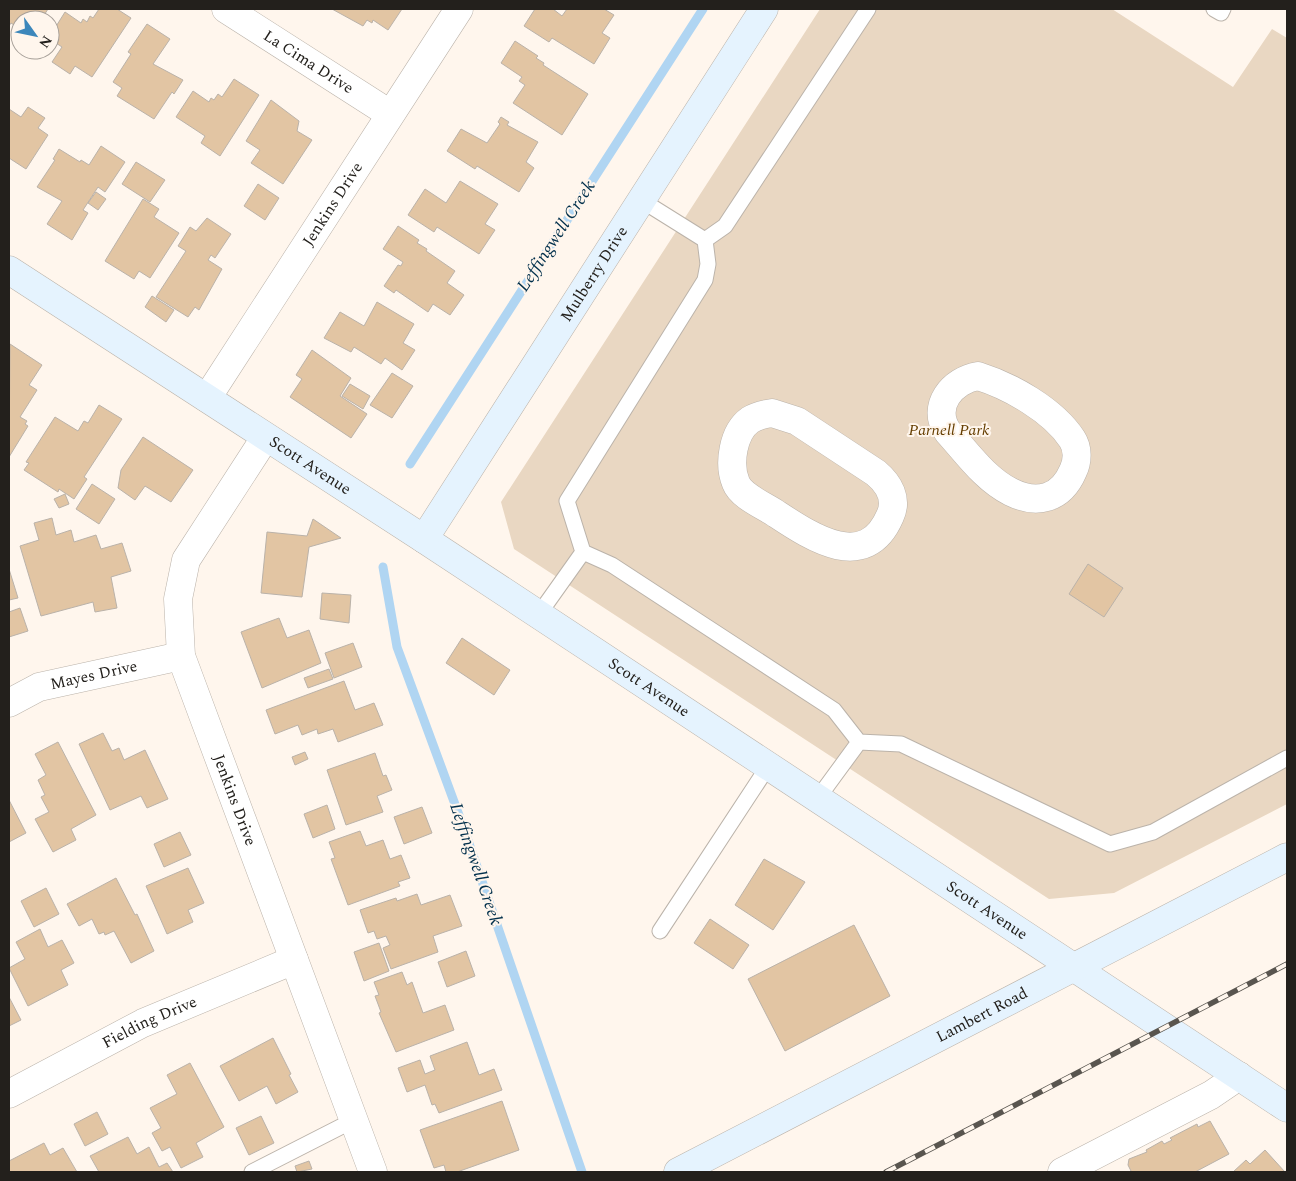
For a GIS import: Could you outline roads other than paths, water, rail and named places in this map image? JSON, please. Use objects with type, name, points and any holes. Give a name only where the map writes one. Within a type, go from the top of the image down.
[{"type":"street","name":"La Cima Drive","points":[[226,9],[390,114]]},
{"type":"street","name":"Jenkins Drive","points":[[206,398],[458,9]]},
{"type":"street","name":"Mulberry Drive","points":[[424,539],[764,9]]},
{"type":"street","name":"Scott Avenue","points":[[9,270],[265,438],[424,539],[1076,967],[1287,1108]]},
{"type":"street","points":[[978,376],[1003,384],[1048,415],[1072,439],[1076,449],[1076,464],[1066,486],[1046,498],[1035,499],[1010,491],[994,481],[944,426],[942,416],[946,396],[952,387],[960,381],[978,376]]},
{"type":"street","points":[[772,412],[796,421],[849,455],[888,484],[892,498],[893,510],[886,526],[873,539],[858,546],[841,547],[824,543],[795,527],[748,496],[736,484],[732,469],[733,454],[740,430],[751,418],[772,412]]},
{"type":"street","name":"Jenkins Drive","points":[[265,438],[186,560],[178,599],[181,656],[373,1172]]},
{"type":"street","name":"Mayes Drive","points":[[9,703],[39,687],[181,656]]},
{"type":"street","name":"Lambert Road","points":[[678,1172],[1287,857]]},
{"type":"street","name":"Fielding Drive","points":[[9,1094],[143,1023],[294,960]]},
{"type":"street","points":[[1062,1172],[1211,1095],[1239,1076]]},
{"type":"lane","points":[[704,240],[725,226],[868,9]]},
{"type":"lane","points":[[1214,9],[1221,13],[1223,9]]},
{"type":"lane","points":[[641,200],[704,240],[708,264],[705,280],[567,501],[583,552],[612,565],[834,710],[858,742]]},
{"type":"lane","points":[[538,614],[583,552]]},
{"type":"lane","points":[[858,742],[901,744],[1110,844],[1152,832],[1287,758]]},
{"type":"lane","points":[[818,798],[858,742]]},
{"type":"lane","points":[[660,931],[769,766]]},
{"type":"lane","points":[[252,1172],[354,1120]]},
{"type":"waterway","name":"Leffingwell Creek","points":[[410,464],[703,9]]},
{"type":"waterway","name":"Leffingwell Creek","points":[[383,567],[397,647],[463,826],[582,1172]]},
{"type":"railway","points":[[886,1172],[1287,964]]},
{"type":"park label","name":"Parnell Park","points":[[949,430]]}]
